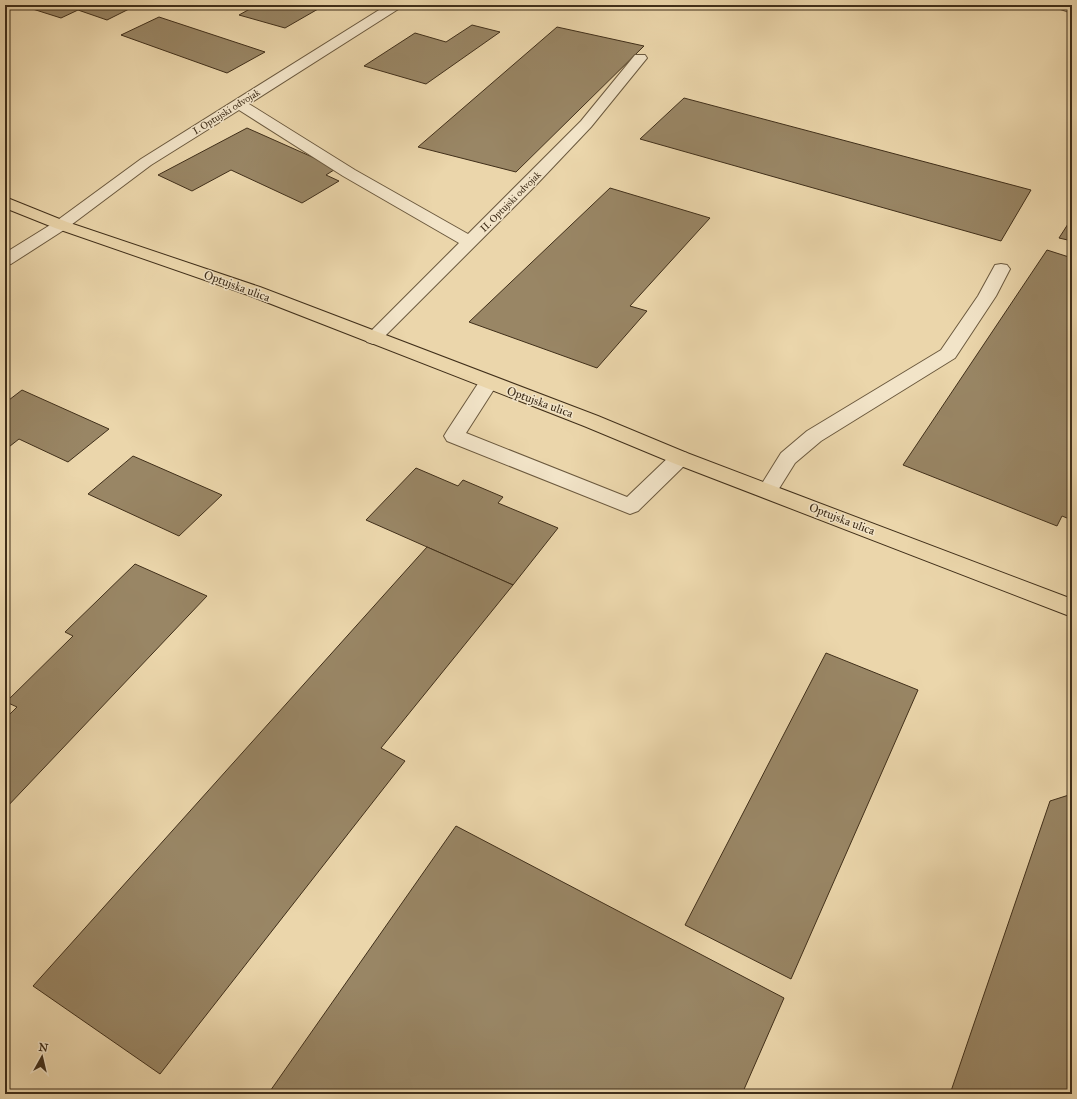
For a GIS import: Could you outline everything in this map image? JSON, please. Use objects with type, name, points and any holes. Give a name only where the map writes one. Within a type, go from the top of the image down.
[{"type":"main road","name":"Optujska ulica","points":[[5,202],[61,224],[254,291],[488,383],[591,421],[680,458],[768,490],[1072,608]]},
{"type":"street","name":"I. Optujski odvojak","points":[[5,260],[61,224],[146,162],[396,5]]},
{"type":"street","points":[[1062,5],[1072,9]]},
{"type":"street","name":"II. Optujski odvojak","points":[[373,338],[586,124],[640,58]]},
{"type":"street","points":[[238,103],[349,173],[470,242]]},
{"type":"street","points":[[768,490],[788,458],[814,436],[948,354],[988,296],[1001,270]]},
{"type":"street","points":[[488,383],[454,436],[630,506],[680,458]]},
{"type":"building","points":[[20,5],[123,5],[131,8],[107,20],[78,10],[61,18]]},
{"type":"building","points":[[257,5],[325,5],[285,28],[239,15]]},
{"type":"building","points":[[159,17],[265,52],[227,73],[121,35]]},
{"type":"building","points":[[472,25],[500,32],[426,84],[364,66],[415,33],[446,42]]},
{"type":"building","points":[[557,27],[644,46],[516,172],[418,147]]},
{"type":"building","points":[[684,98],[1031,190],[1001,241],[640,139]]},
{"type":"building","points":[[247,128],[337,168],[326,175],[339,181],[302,203],[231,170],[192,191],[158,175]]},
{"type":"building","points":[[610,188],[710,218],[630,306],[647,311],[597,368],[469,322]]},
{"type":"building","points":[[1068,224],[1072,225],[1072,241],[1059,238]]},
{"type":"building","points":[[1047,250],[1072,258],[1072,520],[1062,516],[1057,526],[903,465]]},
{"type":"building","points":[[22,390],[109,429],[68,462],[19,439],[5,450],[5,403]]},
{"type":"building","points":[[133,456],[222,495],[179,536],[88,494]]},
{"type":"building","points":[[416,468],[458,486],[463,480],[503,497],[498,503],[558,528],[513,585],[366,520]]},
{"type":"building","points":[[427,547],[513,585],[381,748],[405,761],[160,1074],[33,986]]},
{"type":"building","points":[[135,564],[207,596],[5,809],[5,719],[17,707],[6,702],[73,636],[65,632]]},
{"type":"building","points":[[826,653],[918,690],[791,979],[685,925]]},
{"type":"building","points":[[1072,794],[1072,1077],[1067,1094],[950,1094],[1050,801]]},
{"type":"building","points":[[456,826],[784,998],[742,1094],[268,1094]]}]
